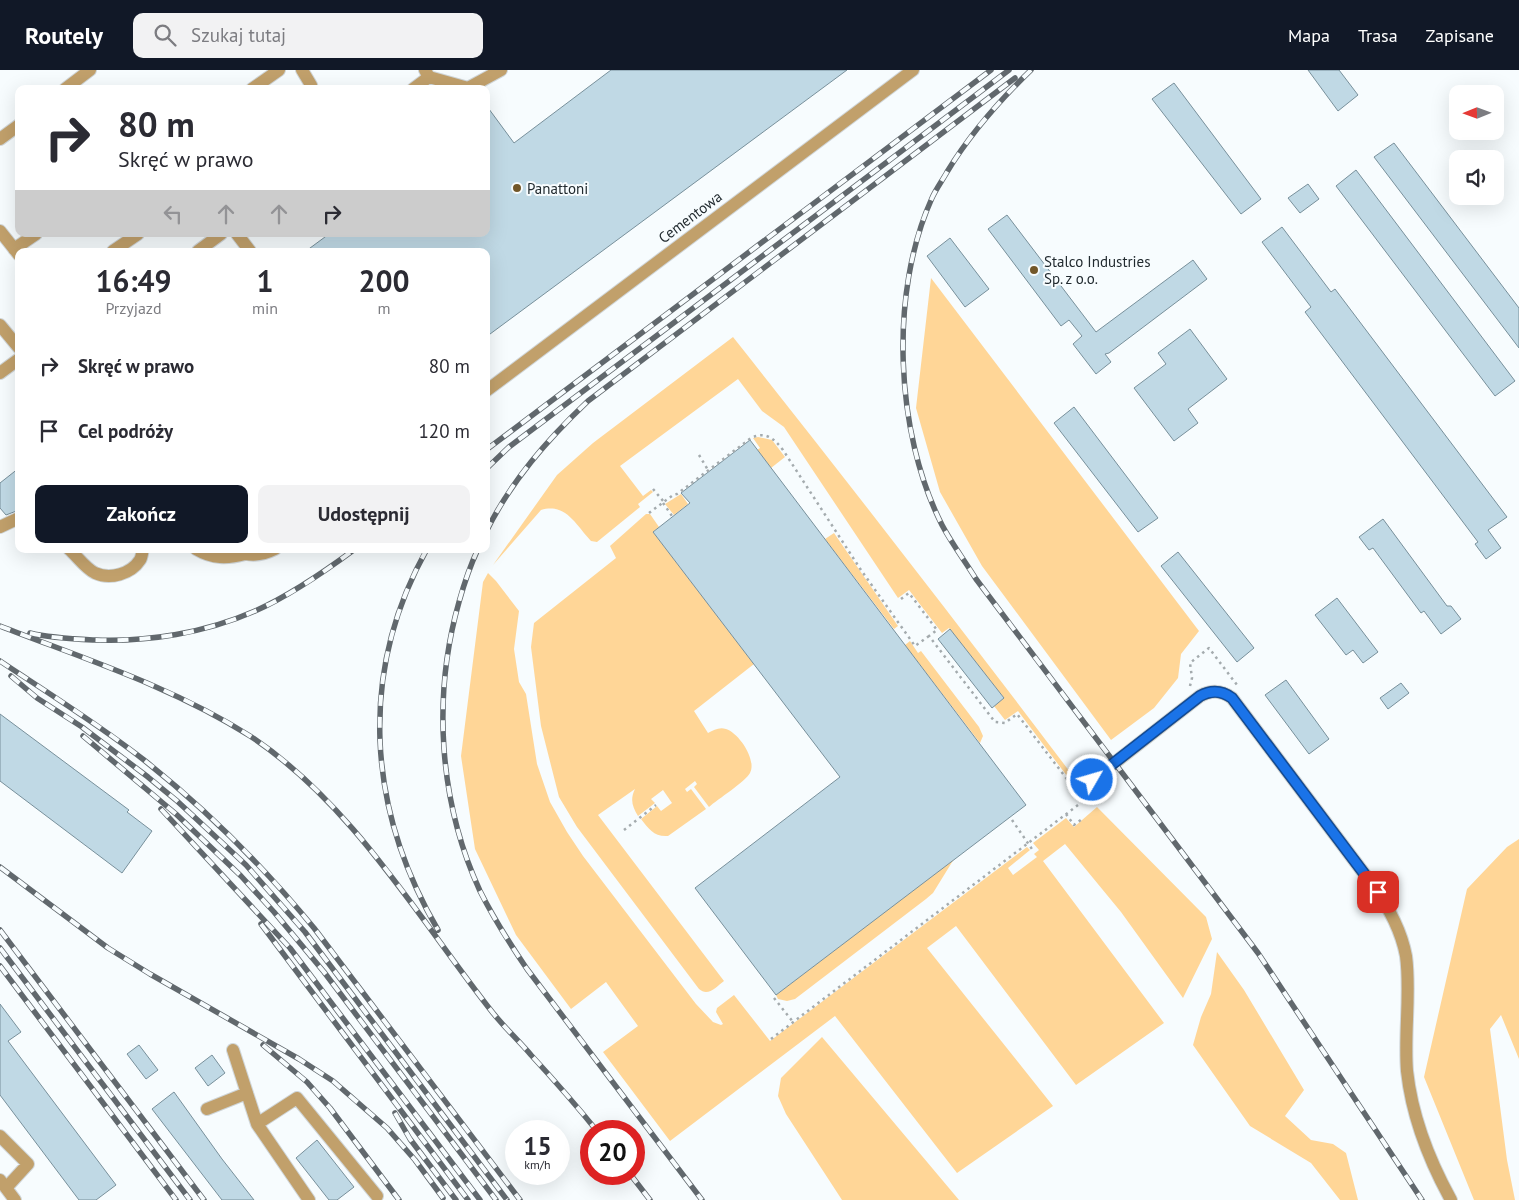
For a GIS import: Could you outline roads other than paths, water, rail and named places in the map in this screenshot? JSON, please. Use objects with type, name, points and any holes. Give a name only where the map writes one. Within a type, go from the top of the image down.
[{"type":"lane","points":[[70,85],[90,70]]},
{"type":"lane","points":[[258,85],[279,70]]},
{"type":"lane","points":[[302,70],[312,85]]},
{"type":"lane","points":[[474,85],[501,70]]},
{"type":"lane","name":"Cementowa","points":[[490,388],[912,70]]},
{"type":"lane","points":[[416,85],[427,73],[460,85]]},
{"type":"lane","points":[[0,139],[15,127]]},
{"type":"lane","points":[[0,231],[15,251]]},
{"type":"lane","points":[[20,248],[33,237]]},
{"type":"lane","points":[[117,248],[134,237]]},
{"type":"lane","points":[[202,248],[217,237]]},
{"type":"lane","points":[[239,237],[248,248]]},
{"type":"lane","points":[[0,325],[15,343]]},
{"type":"lane","points":[[0,373],[15,362]]},
{"type":"lane","points":[[0,527],[15,520]]},
{"type":"lane","points":[[73,553],[94,572],[105,576],[118,575],[132,569],[141,559],[142,553]]},
{"type":"lane","points":[[204,553],[218,558],[232,558],[246,554],[262,553]]},
{"type":"lane","points":[[1076,787],[1200,696],[1218,691],[1232,698],[1372,884],[1396,923],[1407,966],[1406,1049],[1410,1090],[1426,1150],[1451,1200]]},
{"type":"lane","points":[[234,1050],[257,1124],[309,1200]]},
{"type":"lane","points":[[207,1109],[247,1093]]},
{"type":"lane","points":[[257,1124],[297,1098],[376,1199]]},
{"type":"lane","points":[[0,1136],[28,1164],[3,1184],[15,1200]]},
{"type":"railway","points":[[490,447],[991,70]]},
{"type":"railway","points":[[490,465],[509,447],[1009,70]]},
{"type":"railway","points":[[1031,70],[986,118],[965,144],[934,195],[918,236],[909,276],[904,319],[903,362],[907,406],[915,448],[926,488],[942,525],[976,579],[1258,953],[1422,1200]]},
{"type":"railway","points":[[490,524],[518,478],[544,446],[588,401],[1015,78]]},
{"type":"railway","points":[[30,633],[62,638],[115,640],[156,638],[216,625],[236,619],[281,598],[307,583],[349,553]]},
{"type":"railway","points":[[425,553],[405,596],[390,644],[381,692],[380,740],[385,789],[397,836],[414,884],[438,930]]},
{"type":"railway","points":[[476,553],[463,589],[450,638],[443,712],[444,749],[448,785],[466,857],[485,901],[527,969],[702,1200]]},
{"type":"railway","points":[[0,626],[159,688],[221,719],[250,736],[287,763],[321,794],[352,828],[382,864],[493,1013],[588,1120]]},
{"type":"railway","points":[[0,661],[127,747],[167,779],[234,839],[314,928],[520,1200]]},
{"type":"railway","points":[[11,676],[37,698],[82,727],[148,777],[176,800],[246,865],[305,932],[507,1200]]},
{"type":"railway","points":[[83,736],[176,814],[241,876],[274,912],[324,972],[496,1200]]},
{"type":"railway","points":[[161,809],[290,948],[480,1200]]},
{"type":"railway","points":[[0,867],[108,948],[299,1059],[333,1081],[387,1128],[415,1160],[443,1198]]},
{"type":"railway","points":[[261,924],[468,1200]]},
{"type":"railway","points":[[0,930],[204,1200]]},
{"type":"railway","points":[[0,948],[190,1200]]},
{"type":"railway","points":[[0,966],[176,1200]]},
{"type":"railway","points":[[263,1045],[307,1082],[330,1108],[399,1200]]},
{"type":"railway","points":[[395,1113],[410,1139],[456,1200]]},
{"type":"railway","points":[[638,1185],[650,1200]]},
{"type":"place","name":"Panattoni","points":[[517,188]]},
{"type":"place","name":"Stalco Industries Sp. z o.o.","points":[[1034,270]]}]
